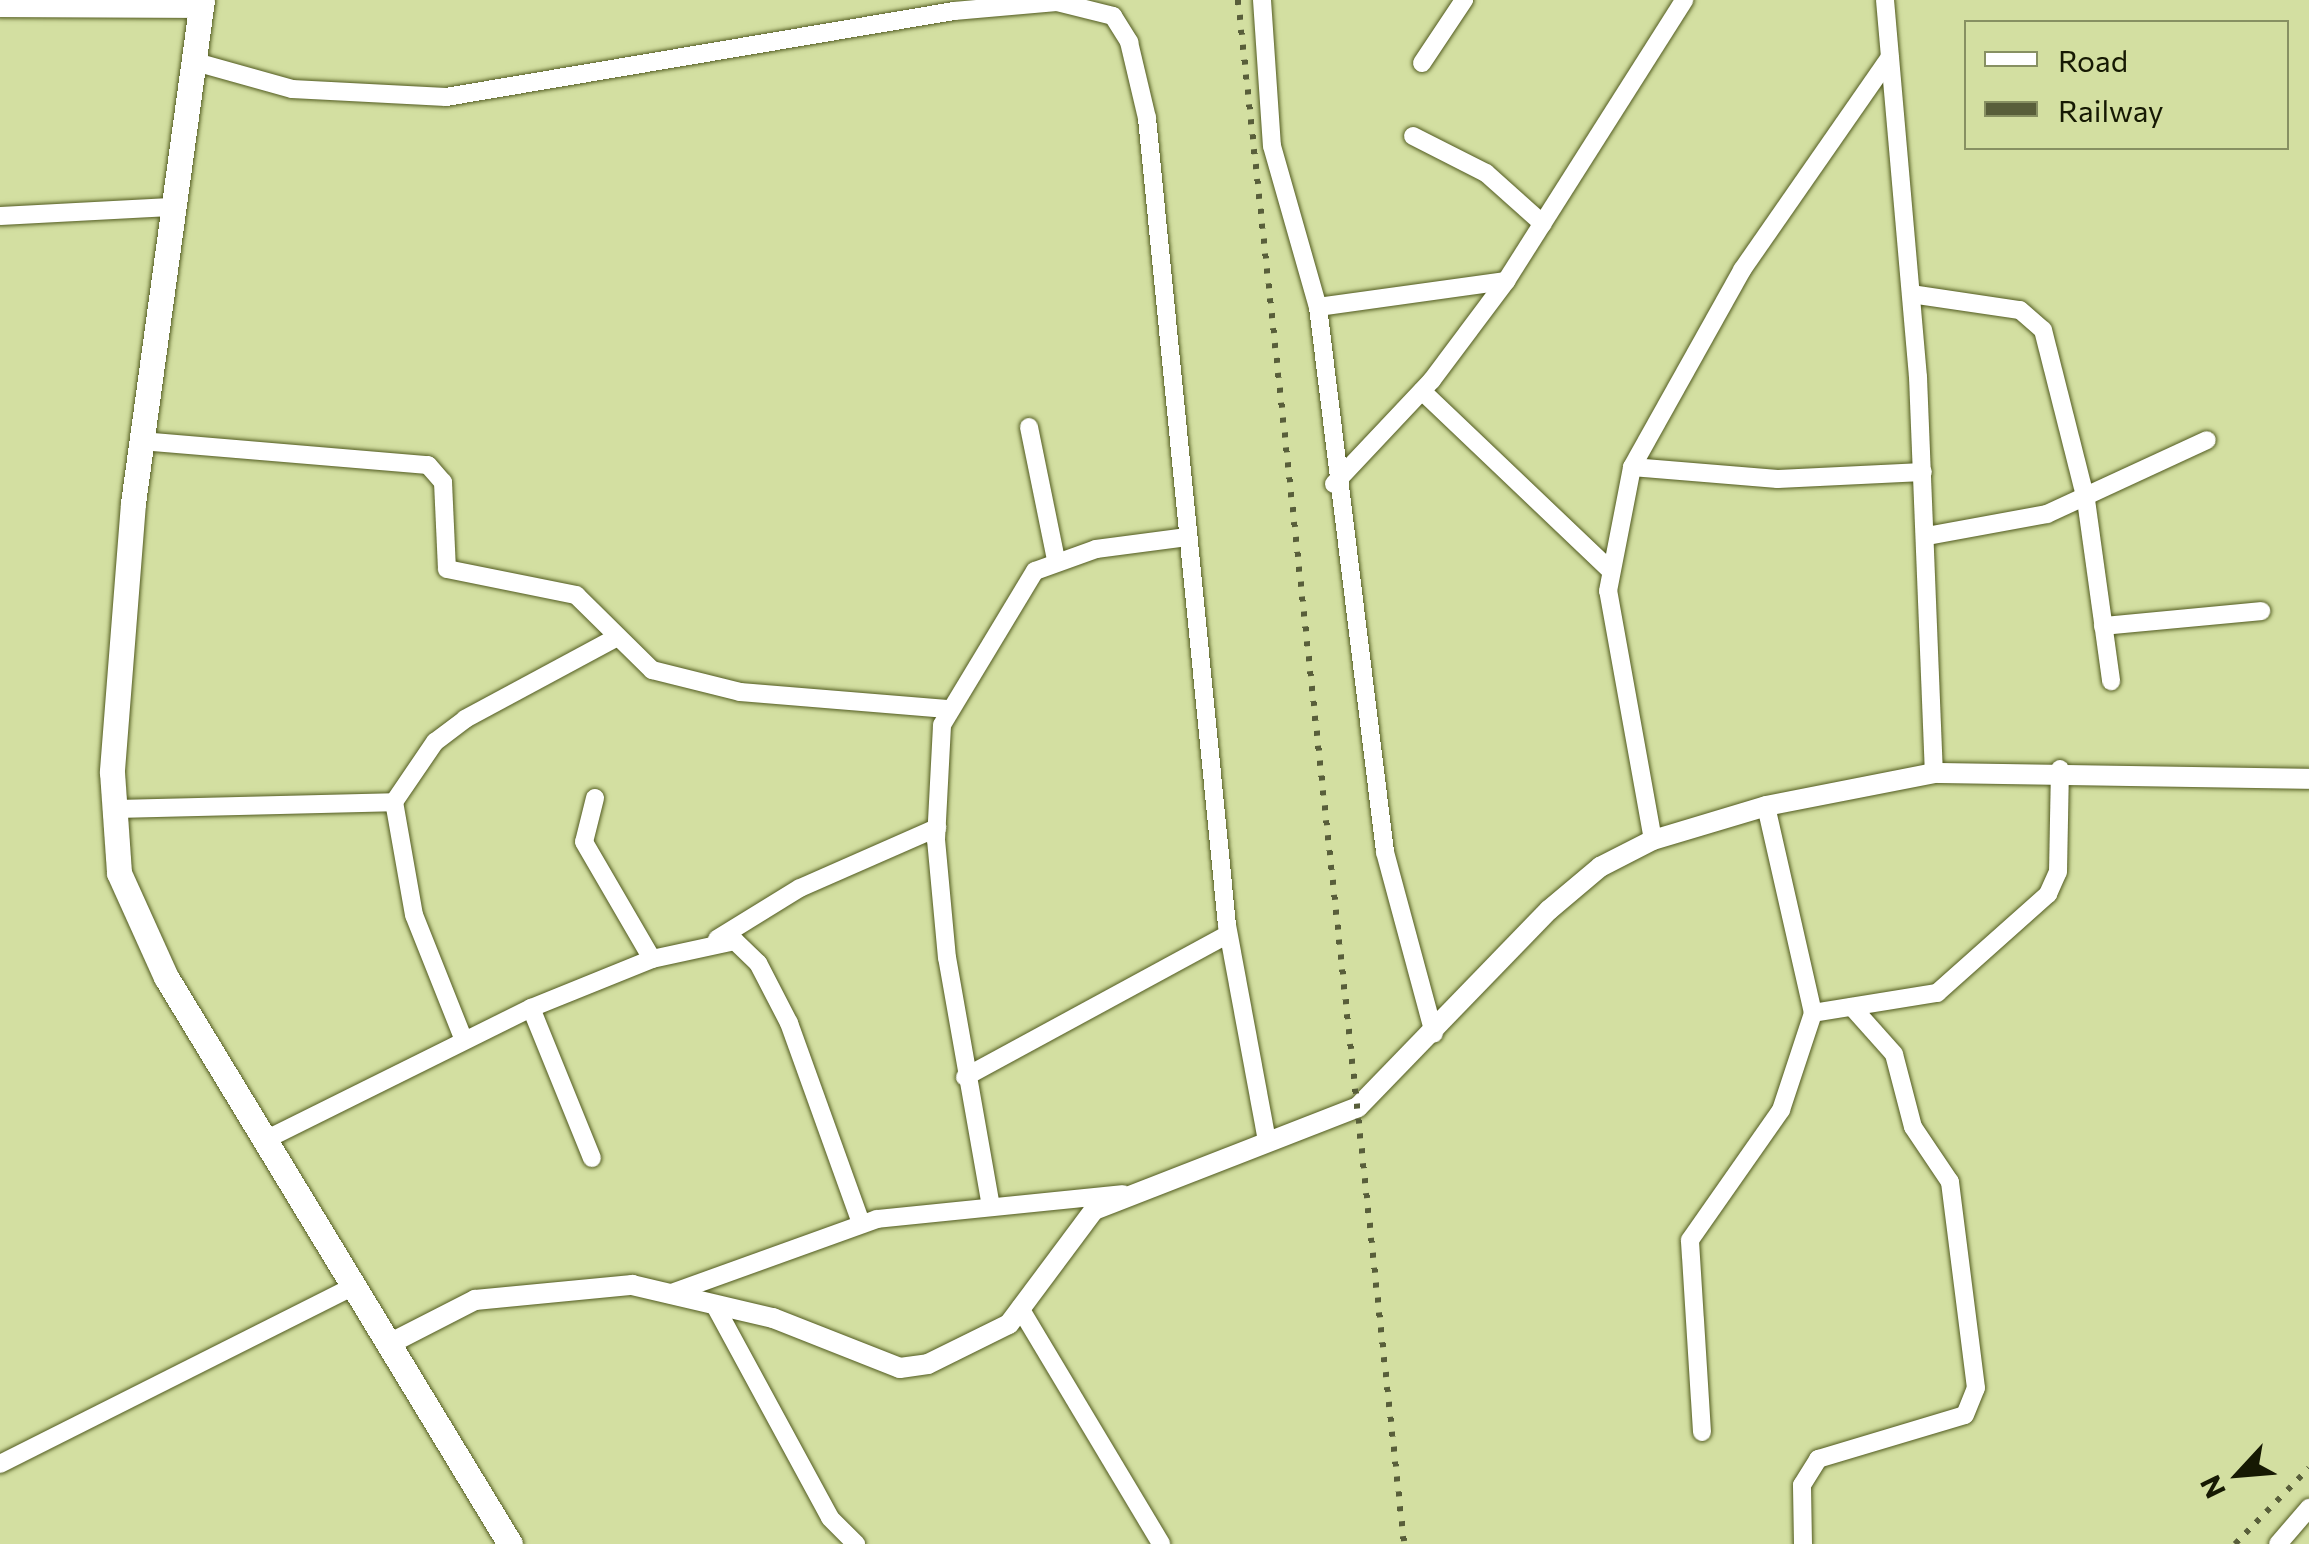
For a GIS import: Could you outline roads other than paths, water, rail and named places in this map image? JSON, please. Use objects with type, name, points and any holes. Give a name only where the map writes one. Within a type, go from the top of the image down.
[{"type":"main road","points":[[201,5],[140,442],[114,809],[119,873],[166,978],[510,1544]]},
{"type":"street","points":[[1262,0],[1272,146],[1318,307],[1334,484],[1385,852],[1434,1034]]},
{"type":"street","points":[[1422,63],[1464,0]]},
{"type":"street","points":[[1334,484],[1422,391],[1506,281],[1684,0]]},
{"type":"street","points":[[1885,0],[1924,472],[1934,772]]},
{"type":"street","points":[[192,61],[292,90],[446,97],[954,12],[1090,4],[1113,16],[1129,42],[1147,118],[1174,323],[1187,537],[1228,934],[1267,1141]]},
{"type":"street","points":[[0,8],[201,5]]},
{"type":"street","points":[[1653,840],[1612,640],[1611,571],[1632,467],[1742,270],[1890,57]]},
{"type":"street","points":[[1413,136],[1486,173],[1542,224]]},
{"type":"street","points":[[0,216],[171,207]]},
{"type":"street","points":[[1318,307],[1506,281]]},
{"type":"street","points":[[1911,294],[2020,310],[2043,330],[2086,500],[2110,681]]},
{"type":"street","points":[[1422,391],[1611,571]]},
{"type":"street","points":[[1029,427],[1056,560]]},
{"type":"street","points":[[1927,536],[2086,500],[2207,440]]},
{"type":"street","points":[[140,442],[428,464],[442,482],[447,568],[576,595],[616,637],[685,685],[947,709]]},
{"type":"street","points":[[1632,467],[1778,479],[1924,472]]},
{"type":"street","points":[[990,1201],[965,1078],[937,828],[947,709],[1020,585],[1056,560],[1187,537]]},
{"type":"street","points":[[2103,626],[2261,611]]},
{"type":"street","points":[[462,1038],[414,914],[394,802],[436,742],[465,719],[616,637]]},
{"type":"street","points":[[1813,1013],[1937,993],[2048,894],[2058,872],[2060,769]]},
{"type":"street","points":[[669,1294],[862,1224],[990,1201],[1123,1194],[1358,1107],[1434,1034],[1549,910],[1600,867],[1653,840],[1766,806],[1934,772],[2060,769],[2309,778]]},
{"type":"street","points":[[595,798],[584,842],[652,959]]},
{"type":"street","points":[[114,809],[394,802]]},
{"type":"street","points":[[1702,1432],[1690,1240],[1781,1110],[1813,1013],[1766,806]]},
{"type":"street","points":[[264,1140],[462,1038],[652,959],[716,939],[788,894],[937,828]]},
{"type":"street","points":[[965,1078],[1228,934]]},
{"type":"street","points":[[716,939],[749,949],[781,1008],[862,1224]]},
{"type":"street","points":[[1803,1544],[1802,1485],[1818,1459],[1965,1415],[1976,1388],[1950,1182],[1914,1127],[1894,1054],[1852,1007]]},
{"type":"street","points":[[532,1008],[592,1158]]},
{"type":"street","points":[[387,1346],[476,1300],[574,1287],[669,1294],[714,1304],[900,1368],[962,1352],[1020,1308],[1070,1236],[1123,1194]]},
{"type":"street","points":[[0,1464],[352,1287]]},
{"type":"street","points":[[714,1304],[830,1518],[856,1544]]},
{"type":"street","points":[[1020,1308],[1162,1544]]},
{"type":"street","points":[[2278,1544],[2309,1508]]},
{"type":"railway","points":[[1238,0],[1404,1544]]},
{"type":"railway","points":[[2235,1544],[2309,1468]]}]
